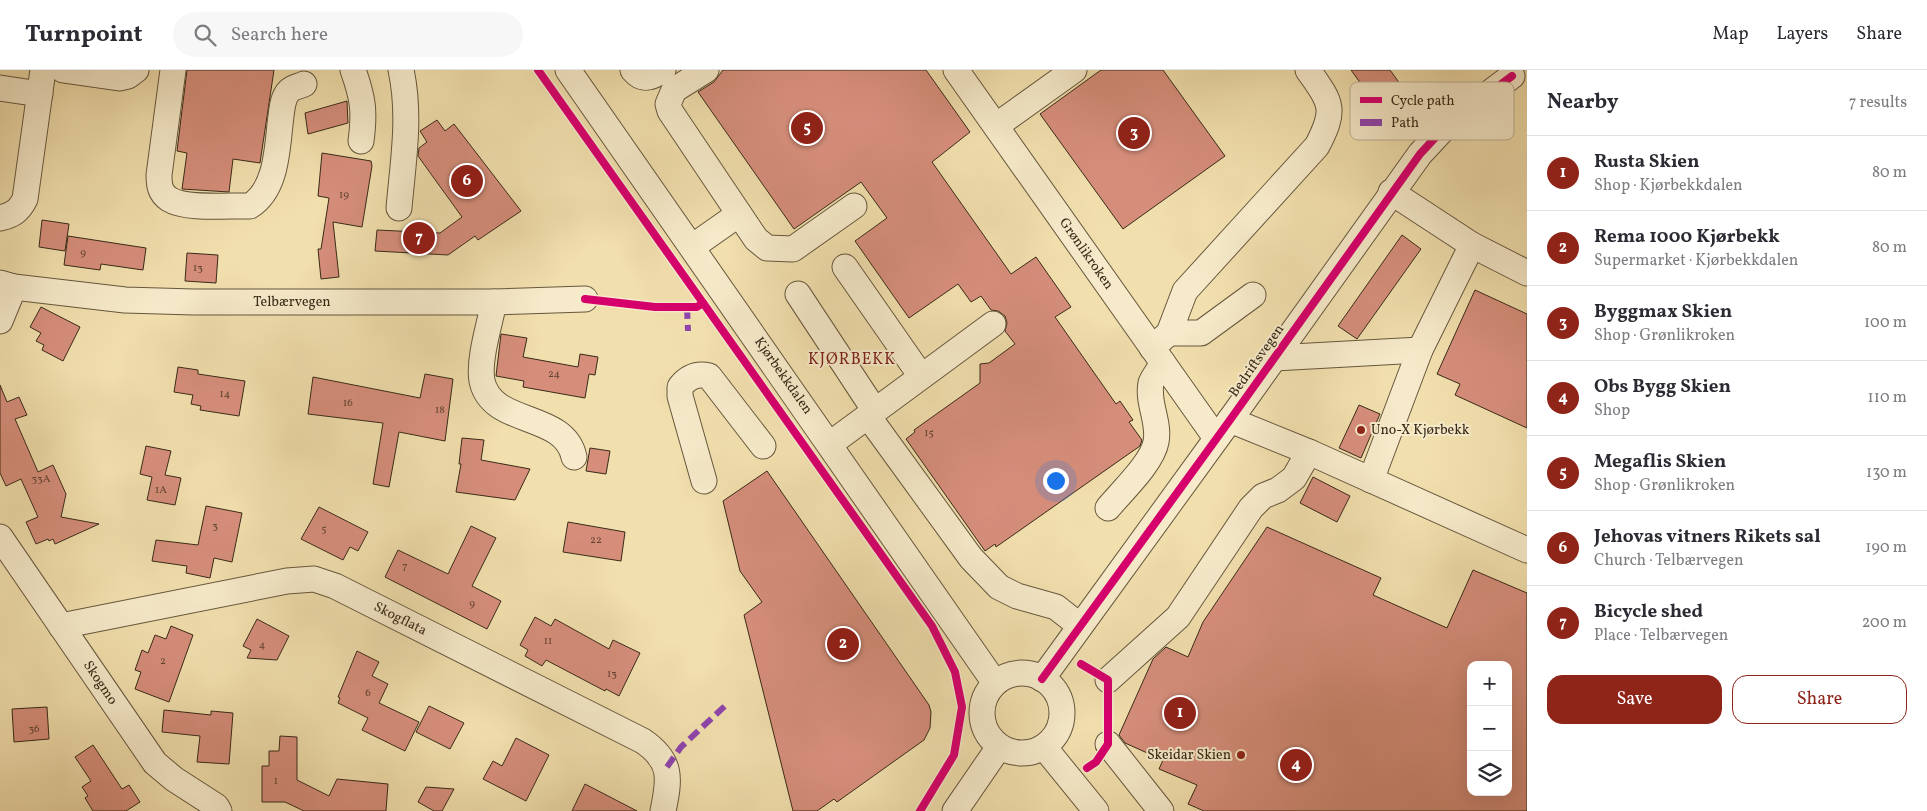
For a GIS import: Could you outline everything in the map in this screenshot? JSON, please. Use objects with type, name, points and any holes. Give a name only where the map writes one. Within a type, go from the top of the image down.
[{"type":"street","points":[[63,70],[119,78],[128,76],[136,70]]},
{"type":"street","points":[[173,70],[159,175],[160,188],[164,195],[180,204],[250,206],[258,201],[266,191],[274,166],[283,104],[289,91],[304,84]]},
{"type":"street","points":[[353,70],[364,98],[361,141]]},
{"type":"street","points":[[399,208],[406,129],[405,88],[401,70]]},
{"type":"street","name":"Kjørbekkdalen","points":[[568,70],[995,683]]},
{"type":"street","points":[[633,70],[639,76],[647,78],[663,70]]},
{"type":"street","points":[[706,70],[674,90],[668,104],[670,111],[761,244],[767,248],[792,249],[854,206]]},
{"type":"street","name":"Grønlikroken","points":[[956,70],[1223,429]]},
{"type":"street","points":[[996,126],[1074,70]]},
{"type":"street","points":[[1108,508],[1149,459],[1156,442],[1157,426],[1152,404],[1151,382],[1162,348],[1185,291],[1317,146],[1328,124],[1330,108],[1325,94],[1308,70]]},
{"type":"street","points":[[0,88],[41,82],[25,199],[19,210],[10,216],[0,218]]},
{"type":"street","name":"Bedriftsvegen","points":[[1042,679],[1274,358],[1391,192],[1433,140]]},
{"type":"street","points":[[1391,192],[1472,245],[1527,273]]},
{"type":"street","points":[[692,248],[739,214]]},
{"type":"street","points":[[1371,480],[1420,350],[1472,245]]},
{"type":"street","points":[[845,267],[921,376]]},
{"type":"street","points":[[0,322],[7,285]]},
{"type":"street","name":"Telbærvegen","points":[[7,285],[125,300],[494,302],[585,299]]},
{"type":"street","points":[[798,294],[872,414],[971,558],[999,587],[1017,596],[1056,607],[1080,626]]},
{"type":"street","points":[[1162,348],[1202,333],[1253,295]]},
{"type":"street","points":[[494,302],[482,365],[482,381],[490,398],[507,410],[559,432],[572,448],[574,456]]},
{"type":"street","points":[[830,444],[993,324]]},
{"type":"street","points":[[1274,358],[1420,350]]},
{"type":"street","points":[[704,481],[680,396],[680,388],[684,381],[700,374],[709,376],[763,446]]},
{"type":"street","points":[[1223,429],[1309,452],[1527,550]]},
{"type":"street","points":[[1108,680],[1178,617],[1250,508],[1263,496],[1278,490],[1294,478],[1309,452]]},
{"type":"street","name":"Skogmo","points":[[0,536],[155,763],[174,779],[222,809]]},
{"type":"street","name":"Skogflata","points":[[61,626],[287,581],[314,579],[335,586],[643,741],[658,751],[667,767],[667,792],[663,811]]},
{"type":"street","points":[[1018,673],[1030,674],[1042,679],[1052,687],[1059,699],[1062,712],[1060,725],[1054,738],[1044,747],[1029,753],[1014,753],[999,747],[988,736],[982,723],[981,708],[986,694],[995,683],[1006,676],[1018,673]]},
{"type":"street","points":[[1108,744],[1161,811]]},
{"type":"street","points":[[954,811],[999,747]]},
{"type":"street","points":[[1044,747],[1096,811]]},
{"type":"building","points":[[187,70],[274,70],[260,163],[233,159],[229,192],[182,189],[187,153],[177,151]]},
{"type":"building","points":[[723,70],[926,70],[970,132],[932,162],[1011,274],[1036,257],[1071,307],[1055,317],[1116,404],[1120,401],[1133,420],[1129,422],[1142,440],[1140,446],[996,547],[995,544],[985,551],[906,439],[915,432],[914,430],[980,383],[980,364],[989,363],[1015,344],[1005,331],[1007,323],[1005,316],[998,311],[991,310],[981,296],[971,302],[958,284],[909,318],[855,241],[887,218],[861,182],[794,229],[698,92],[714,82]]},
{"type":"building","points":[[1101,70],[1163,70],[1225,156],[1123,229],[1040,114]]},
{"type":"building","points":[[1351,70],[1390,70],[1399,82],[1360,82]]},
{"type":"building","points":[[347,101],[348,123],[308,134],[305,113]]},
{"type":"building","points":[[437,120],[445,131],[454,124],[521,211],[478,240],[475,236],[448,255],[375,251],[377,230],[440,233],[462,217],[418,156],[419,148],[427,142],[420,131]]},
{"type":"building","points":[[322,153],[371,161],[372,166],[362,227],[333,222],[339,277],[321,279],[318,249],[321,249],[329,198],[318,196]]},
{"type":"building","points":[[42,220],[69,224],[65,251],[39,247]]},
{"type":"building","points":[[1402,235],[1421,249],[1357,339],[1338,326]]},
{"type":"building","points":[[68,236],[146,248],[143,270],[101,264],[100,270],[64,265]]},
{"type":"building","points":[[187,253],[218,255],[216,283],[185,281]]},
{"type":"building","points":[[1475,290],[1527,314],[1527,428],[1455,395],[1460,384],[1437,374]]},
{"type":"building","points":[[41,307],[80,327],[63,361],[42,350],[44,345],[36,341],[41,333],[30,327]]},
{"type":"building","points":[[501,334],[527,338],[523,357],[578,367],[580,354],[598,357],[595,375],[589,374],[585,398],[523,387],[524,381],[496,376]]},
{"type":"building","points":[[178,367],[198,370],[198,374],[245,381],[239,416],[200,410],[201,406],[191,404],[193,395],[174,392]]},
{"type":"building","points":[[425,374],[453,379],[445,441],[399,432],[389,487],[373,484],[383,423],[308,414],[313,377],[420,398]]},
{"type":"building","points":[[0,385],[7,402],[19,397],[27,415],[15,419],[38,472],[53,465],[66,494],[61,517],[99,524],[55,544],[53,539],[49,541],[48,539],[36,544],[26,522],[38,517],[21,479],[6,486],[0,473]]},
{"type":"building","points":[[1359,405],[1380,414],[1361,458],[1339,448]]},
{"type":"building","points":[[462,438],[484,440],[481,460],[530,469],[515,500],[456,492],[461,464],[459,464]]},
{"type":"building","points":[[146,446],[171,451],[165,475],[181,478],[175,505],[147,500],[152,477],[140,474]]},
{"type":"building","points":[[590,448],[610,451],[606,474],[586,471]]},
{"type":"building","points":[[767,471],[929,705],[931,712],[930,728],[924,740],[837,802],[834,799],[817,811],[793,811],[744,615],[762,602],[740,571],[723,501]]},
{"type":"building","points":[[1313,477],[1350,496],[1337,522],[1300,503]]},
{"type":"building","points":[[206,506],[242,513],[232,562],[214,558],[210,578],[186,573],[187,566],[152,561],[156,540],[198,545]]},
{"type":"building","points":[[319,507],[368,532],[358,551],[350,547],[343,560],[301,539]]},
{"type":"building","points":[[568,522],[625,532],[621,561],[563,552]]},
{"type":"building","points":[[471,526],[496,538],[472,586],[501,601],[487,629],[385,577],[398,550],[448,574]]},
{"type":"building","points":[[1267,527],[1381,578],[1373,595],[1447,628],[1473,570],[1527,593],[1527,811],[1204,811],[1188,804],[1197,785],[1159,769],[1163,760],[1125,743],[1119,735],[1153,659],[1166,647],[1188,657],[1203,622]]},
{"type":"building","points":[[535,617],[551,626],[555,619],[609,649],[613,640],[640,653],[619,696],[606,689],[605,691],[546,660],[542,666],[525,656],[528,650],[520,645]]},
{"type":"building","points":[[257,619],[289,636],[277,660],[247,658],[251,650],[243,646]]},
{"type":"building","points":[[171,626],[193,635],[169,702],[135,689],[141,672],[135,670],[142,650],[148,653],[155,635],[166,639]]},
{"type":"building","points":[[357,651],[379,662],[372,676],[388,684],[379,703],[419,722],[405,751],[362,730],[368,718],[338,703],[340,698],[338,697]]},
{"type":"building","points":[[429,706],[464,723],[450,749],[416,732]]},
{"type":"building","points":[[47,707],[49,739],[14,742],[12,709]]},
{"type":"building","points":[[164,710],[211,715],[211,711],[233,713],[229,764],[197,762],[200,736],[162,732]]},
{"type":"building","points":[[280,736],[297,737],[297,780],[329,796],[337,779],[388,784],[386,811],[304,811],[285,802],[262,802],[262,766],[269,766],[269,751],[279,751]]},
{"type":"building","points":[[516,738],[549,755],[526,801],[483,779],[493,761],[502,766]]},
{"type":"building","points":[[93,745],[122,789],[129,785],[140,802],[126,811],[93,811],[85,798],[88,796],[82,787],[91,781],[75,757]]},
{"type":"building","points":[[585,784],[637,811],[572,811]]},
{"type":"building","points":[[426,787],[454,789],[442,811],[434,811],[418,802]]},
{"type":"marked path","points":[[687,307],[688,331]]},
{"type":"marked path","points":[[667,767],[681,747],[726,705]]},
{"type":"cycle path","points":[[538,70],[932,626],[955,672],[962,707],[954,755],[920,811]]},
{"type":"cycle path","points":[[1504,82],[1512,76]]},
{"type":"cycle path","points":[[1042,679],[1420,154],[1433,140]]},
{"type":"cycle path","points":[[585,299],[655,307],[697,307],[703,303]]},
{"type":"cycle path","points":[[1081,664],[1108,680],[1108,744],[1096,762],[1087,768]]},
{"type":"place","name":"Megaflis Skien","points":[[807,128]]},
{"type":"place","name":"Byggmax Skien","points":[[1134,133]]},
{"type":"place","name":"Jehovas vitners Rikets sal","points":[[467,181]]},
{"type":"place","name":"Bicycle shed","points":[[419,238]]},
{"type":"place","name":"Uno-X Kjørbekk","points":[[1361,430]]},
{"type":"place","name":"Rema 1000 Kjørbekk","points":[[843,644]]},
{"type":"place","name":"Rusta Skien","points":[[1180,713]]},
{"type":"place","name":"Skeidar Skien","points":[[1241,755]]},
{"type":"place","name":"Obs Bygg Skien","points":[[1296,765]]},
{"type":"district","name":"KJØRBEKK","points":[[852,360]]}]
